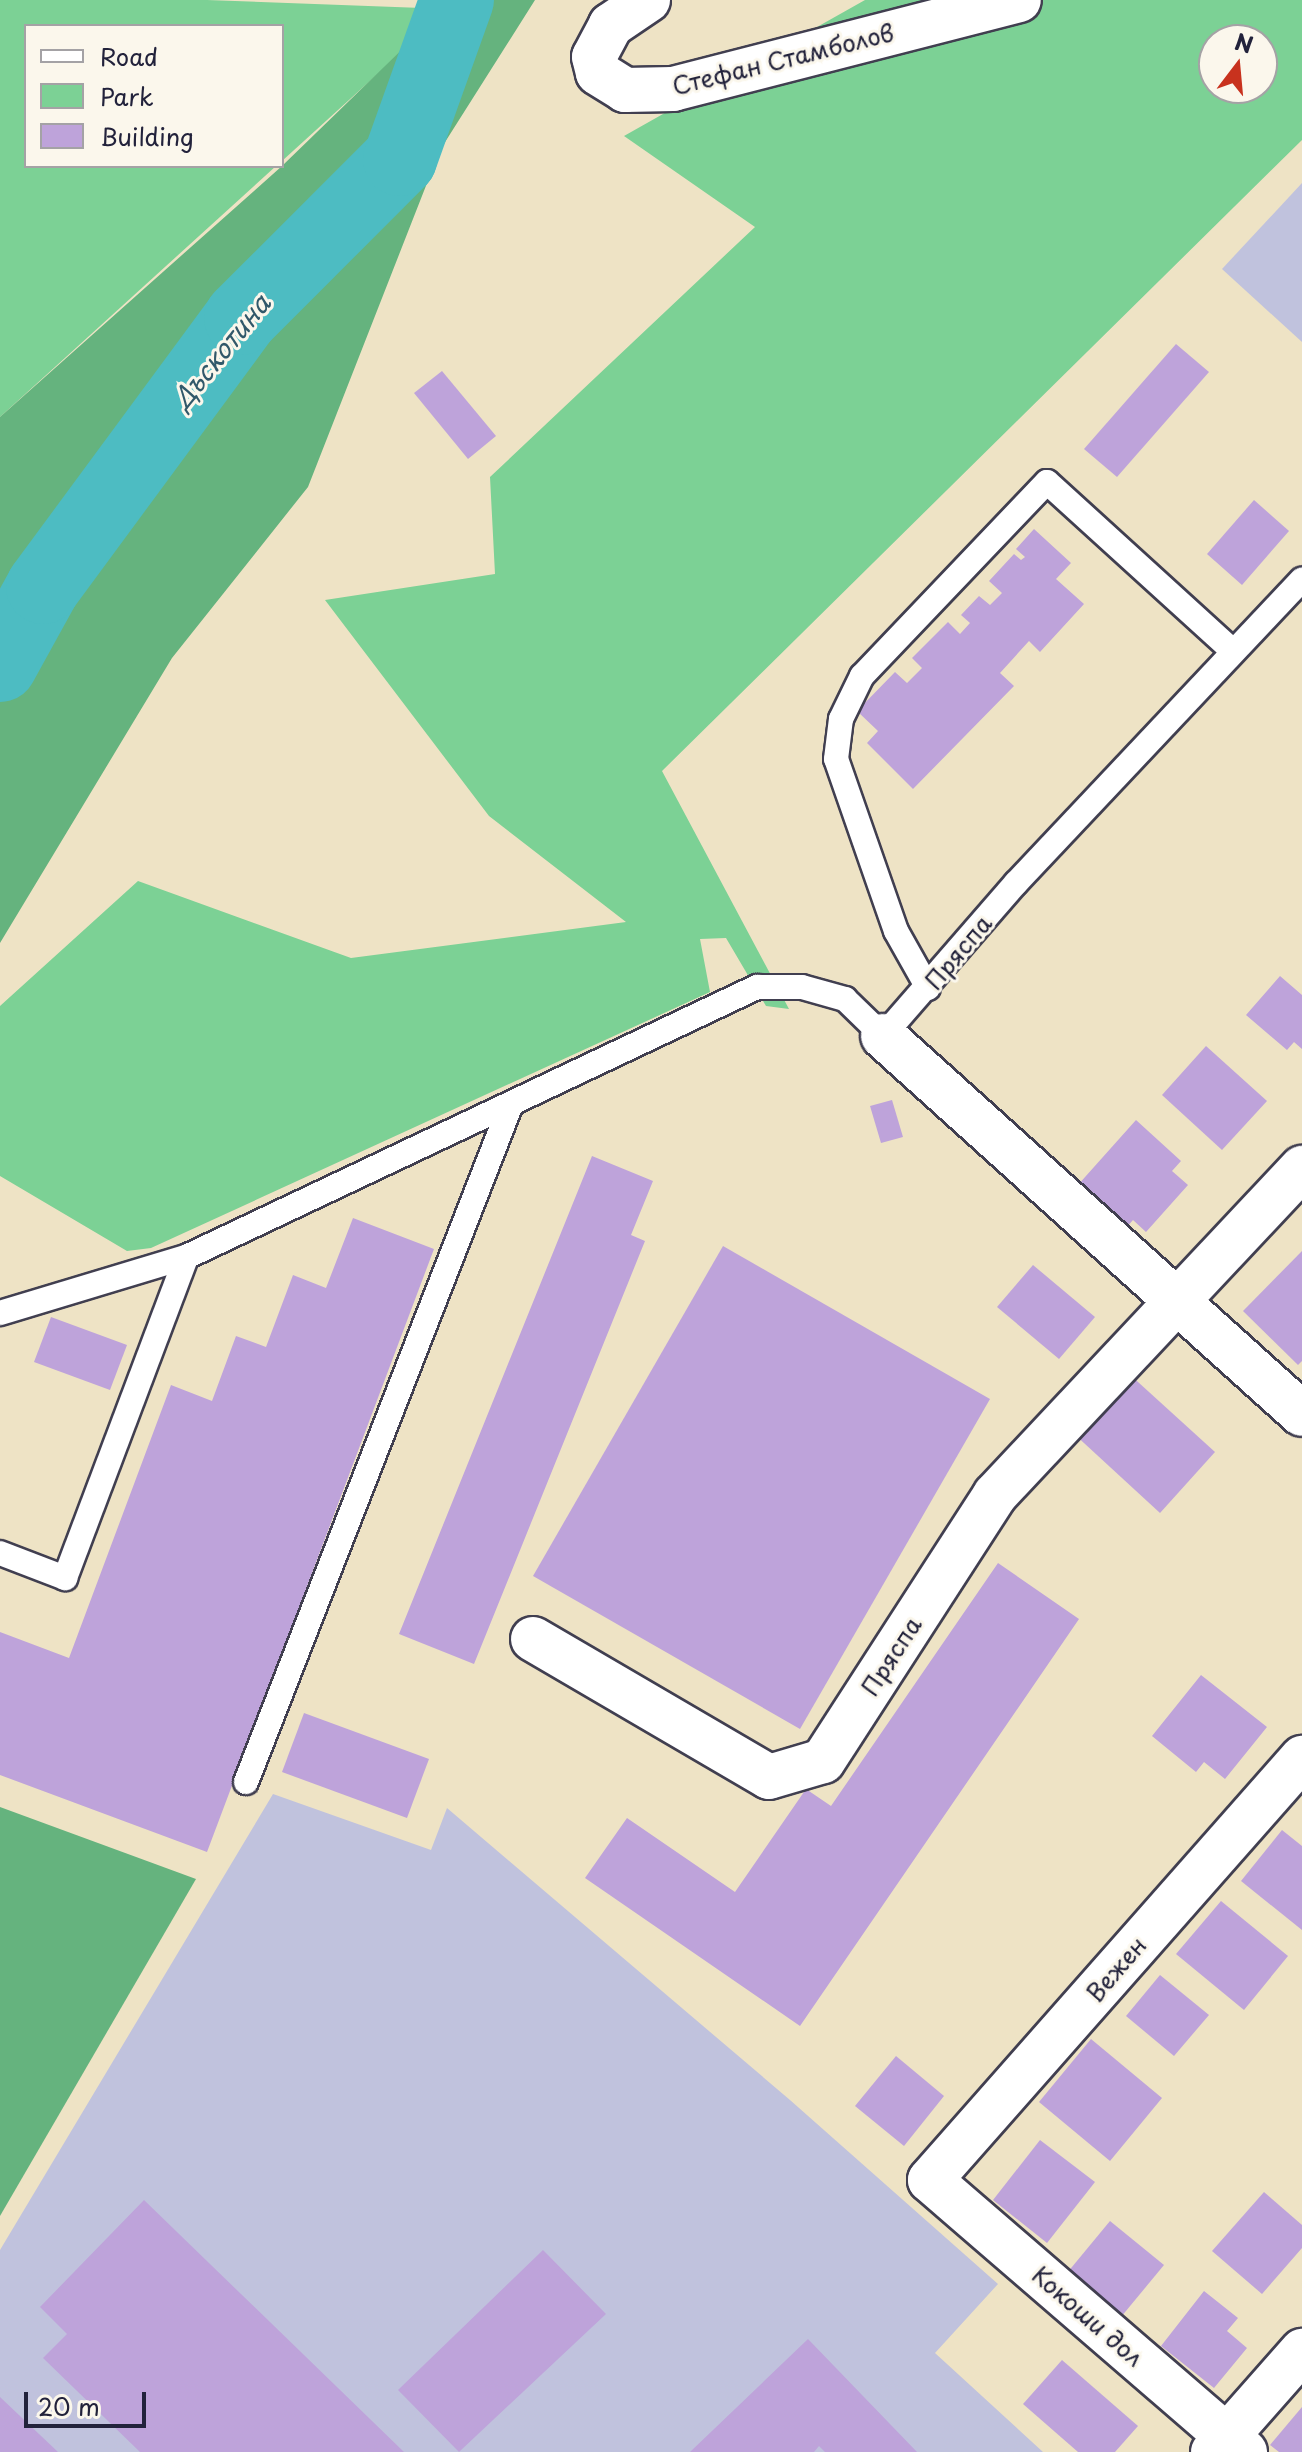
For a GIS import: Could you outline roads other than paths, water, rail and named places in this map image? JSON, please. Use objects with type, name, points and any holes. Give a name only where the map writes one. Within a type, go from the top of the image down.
[{"type":"street","name":"Стефан Стамболов","points":[[648,0],[611,25],[594,57],[598,73],[625,90],[673,89],[1019,0]]},
{"type":"street","points":[[883,1036],[1175,1304],[1302,1414]]},
{"type":"street","name":"Пряспа","points":[[533,1639],[769,1777],[823,1761],[995,1495],[1302,1168]]},
{"type":"street","name":"Вежен","points":[[930,2180],[1302,1758]]},
{"type":"street","name":"Кокоши дол","points":[[930,2180],[1229,2447]]},
{"type":"street","points":[[1229,2447],[1302,2351]]},
{"type":"lane","points":[[928,988],[896,931],[836,759],[841,719],[862,676],[1047,482],[1233,651]]},
{"type":"lane","name":"Пряспа","points":[[883,1036],[928,988],[1016,883],[1302,579]]},
{"type":"lane","points":[[0,1313],[186,1257],[757,987],[802,987],[845,999],[883,1036]]},
{"type":"lane","points":[[246,1782],[511,1104]]},
{"type":"lane","points":[[0,1553],[65,1578],[186,1257]]},
{"type":"waterway","name":"Дъскотина","points":[[0,665],[43,587],[241,318],[400,159],[457,0]]}]
